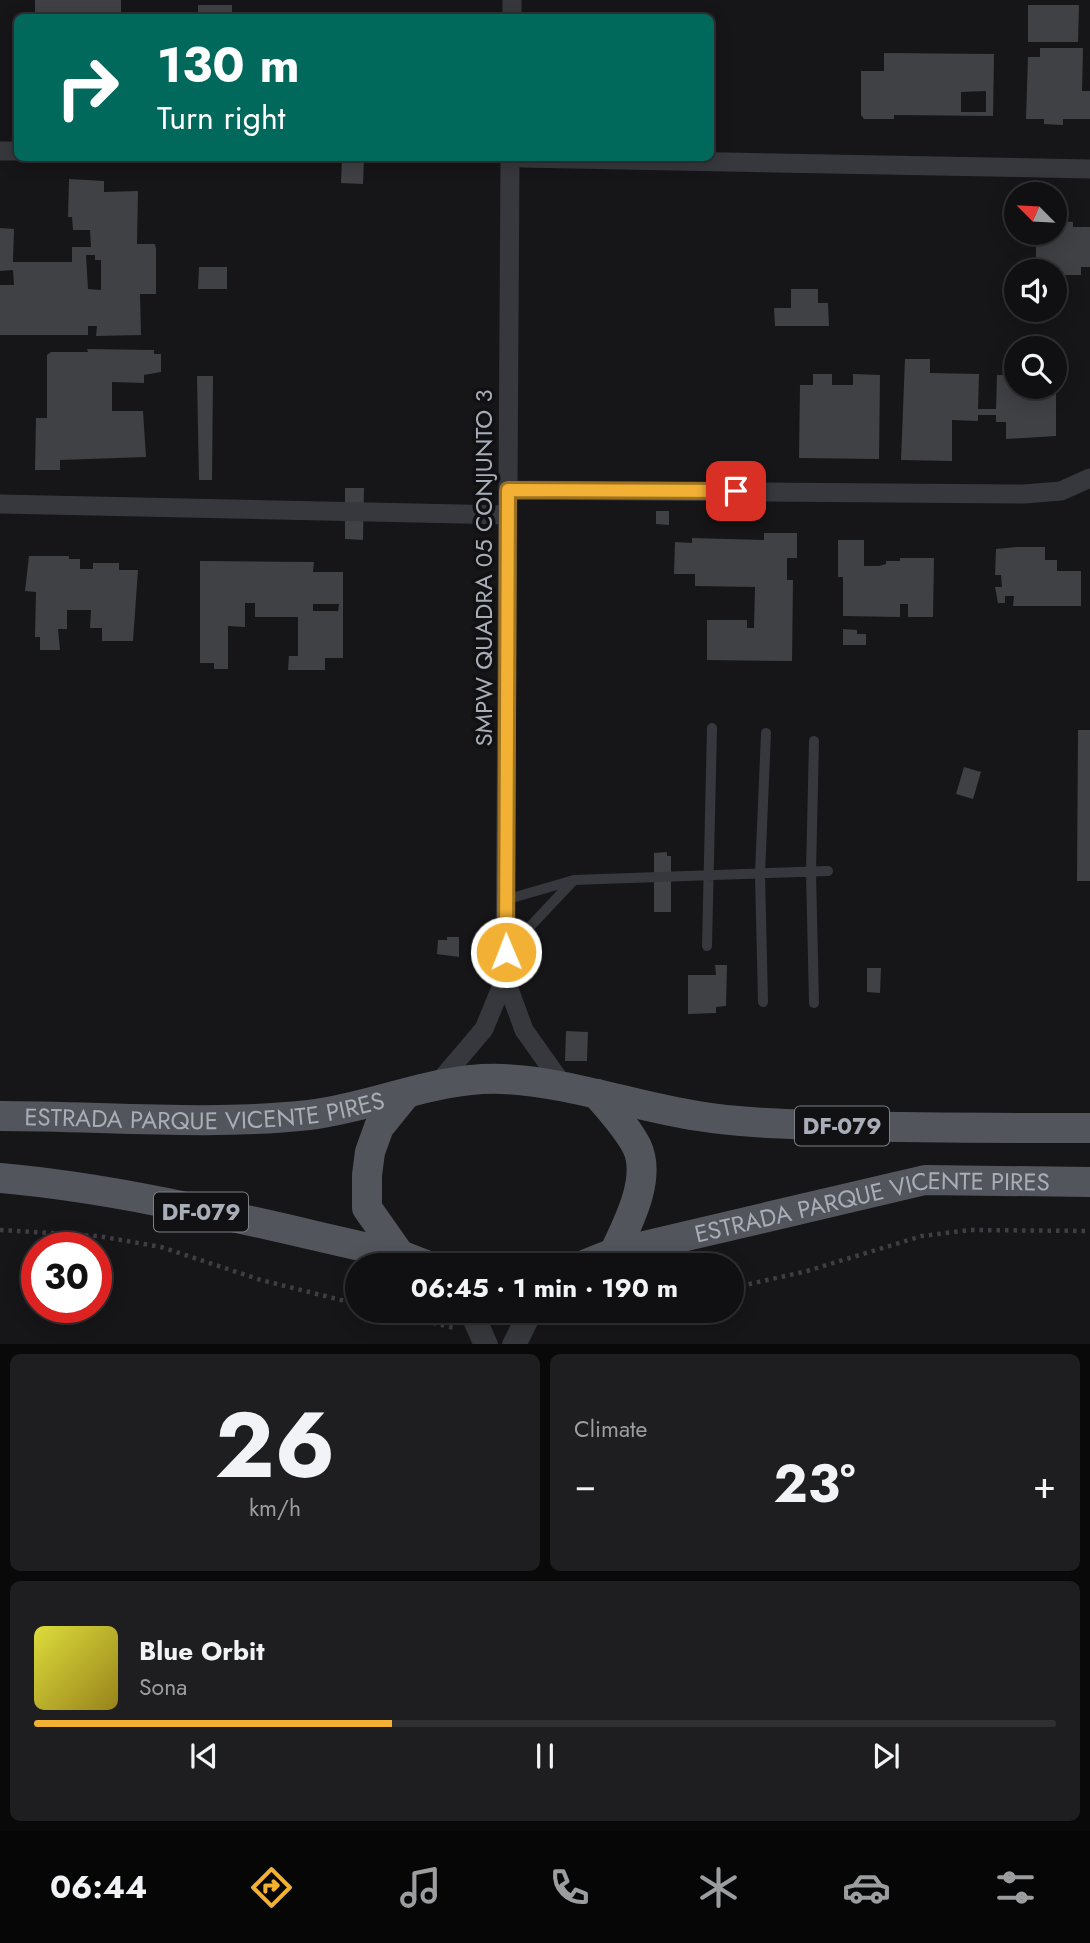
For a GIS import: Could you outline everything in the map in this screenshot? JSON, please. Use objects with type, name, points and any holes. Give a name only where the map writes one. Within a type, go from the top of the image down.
[{"type":"main road","name":"DF-079","points":[[407,1253],[367,1208],[370,1152],[380,1127],[405,1095],[439,1082],[501,1079],[563,1085],[699,1117],[801,1125],[1090,1128]]},
{"type":"main road","points":[[597,1094],[629,1133],[639,1151],[639,1187],[630,1219],[614,1253]]},
{"type":"main road","name":"ESTRADA PARQUE VICENTE PIRES","points":[[0,1116],[272,1119],[344,1111],[405,1095]]},
{"type":"main road","name":"DF-079","points":[[0,1178],[64,1184],[152,1198],[196,1211],[382,1253]]},
{"type":"main road","name":"ESTRADA PARQUE VICENTE PIRES","points":[[614,1253],[925,1180],[1090,1182]]},
{"type":"street","name":"SMPW QUADRA 05 CONJUNTO 3","points":[[505,978],[510,161]]},
{"type":"street","points":[[678,161],[1090,169]]},
{"type":"street","points":[[508,490],[1035,494],[1062,491],[1090,478]]},
{"type":"street","points":[[0,504],[507,515]]},
{"type":"street","points":[[439,1082],[484,1029],[505,978]]},
{"type":"street","points":[[505,978],[524,1030],[563,1085]]},
{"type":"street","points":[[477,1323],[484,1339]]},
{"type":"lane","points":[[707,946],[712,728]]},
{"type":"lane","points":[[763,1002],[760,874],[766,733]]},
{"type":"lane","points":[[814,741],[811,872],[814,1003]]},
{"type":"lane","points":[[505,900],[574,880],[828,871]]},
{"type":"lane","points":[[506,952],[574,880]]},
{"type":"path","points":[[0,1230],[98,1236],[161,1247],[261,1280],[345,1301]]},
{"type":"path","points":[[744,1285],[807,1271],[922,1236],[970,1230],[1090,1231]]},
{"type":"path","points":[[426,1323],[484,1339]]},
{"type":"path","points":[[522,1327],[554,1323]]},
{"type":"building","points":[[35,0],[121,0],[121,14],[35,14]]},
{"type":"building","points":[[198,5],[232,5],[232,14],[198,14]]},
{"type":"building","points":[[1028,5],[1079,5],[1078,42],[1028,42]]},
{"type":"building","points":[[1040,48],[1083,48],[1082,91],[1090,91],[1090,119],[1063,119],[1063,125],[1044,124],[1044,119],[1026,119],[1028,57],[1040,57]]},
{"type":"building","points":[[884,53],[994,54],[993,116],[894,115],[894,119],[864,119],[861,115],[861,71],[884,71]],"holes":[[[986,91],[986,112],[961,112],[961,92]]]},
{"type":"building","points":[[342,161],[364,161],[363,184],[341,183]]},
{"type":"building","points":[[69,179],[104,181],[104,192],[138,191],[137,244],[155,244],[156,249],[156,294],[140,294],[141,335],[96,336],[97,326],[88,326],[88,335],[0,335],[0,285],[14,285],[13,270],[0,271],[0,228],[14,229],[13,262],[72,262],[72,247],[91,247],[90,230],[73,230],[72,217],[68,217]],"holes":[[[86,255],[95,255],[95,260],[101,260],[101,290],[88,289]]]},
{"type":"building","points":[[1068,222],[1073,222],[1073,227],[1090,227],[1090,267],[1081,267],[1081,275],[1067,275],[1067,259],[1036,259],[1036,245],[1068,245]]},
{"type":"building","points":[[199,267],[227,267],[227,289],[198,289]]},
{"type":"building","points":[[791,289],[818,289],[818,303],[828,303],[829,326],[775,326],[774,308],[791,308]]},
{"type":"building","points":[[87,349],[154,350],[154,354],[161,354],[161,372],[144,375],[144,383],[112,382],[112,411],[143,411],[146,457],[60,460],[60,470],[35,470],[36,418],[47,418],[47,355],[51,352],[88,352]]},
{"type":"building","points":[[905,359],[930,359],[930,373],[979,374],[978,409],[996,409],[997,375],[1004,375],[1004,399],[1056,399],[1056,436],[1006,439],[1006,422],[996,422],[996,415],[978,415],[978,421],[952,420],[952,461],[901,460]]},
{"type":"building","points":[[813,374],[832,374],[832,385],[853,385],[853,374],[880,375],[879,459],[799,458],[800,385],[813,385]]},
{"type":"building","points":[[197,376],[213,376],[212,480],[199,480]]},
{"type":"building","points":[[345,488],[364,488],[363,540],[345,539]]},
{"type":"building","points":[[656,511],[669,511],[669,525],[656,524]]},
{"type":"building","points":[[764,533],[797,533],[797,558],[787,558],[787,580],[793,580],[792,661],[707,660],[707,620],[747,620],[747,628],[754,628],[755,587],[695,586],[695,574],[674,574],[675,542],[692,543],[692,538],[764,540]]},
{"type":"building","points":[[838,540],[864,540],[864,566],[879,566],[886,564],[886,561],[900,561],[900,558],[934,558],[933,617],[908,617],[908,604],[900,604],[900,617],[843,616],[843,577],[838,577]]},
{"type":"building","points":[[1045,547],[1045,560],[1057,560],[1057,571],[1081,571],[1081,606],[1013,606],[1014,596],[1005,596],[1005,603],[998,603],[995,587],[1002,587],[1001,575],[995,575],[996,549]]},
{"type":"building","points":[[29,556],[69,556],[69,559],[80,559],[80,569],[93,569],[93,563],[119,563],[119,570],[138,570],[133,641],[102,641],[102,628],[90,628],[91,610],[67,610],[67,629],[58,629],[60,650],[40,650],[40,637],[35,637],[36,592],[25,591]]},
{"type":"building","points":[[200,561],[314,562],[313,572],[343,572],[343,658],[325,658],[325,670],[288,670],[289,656],[298,656],[298,617],[255,617],[255,603],[245,603],[245,627],[228,626],[228,669],[214,669],[214,663],[200,663]],"holes":[[[313,604],[339,604],[338,611],[313,611]]]},
{"type":"building","points":[[843,629],[866,634],[866,645],[843,645]]},
{"type":"building","points":[[1078,730],[1090,730],[1090,881],[1077,881]]},
{"type":"building","points":[[964,767],[981,772],[973,799],[956,794]]},
{"type":"building","points":[[667,852],[667,856],[671,856],[671,912],[654,912],[654,853]]},
{"type":"building","points":[[447,937],[459,937],[459,957],[437,954],[438,940],[447,940]]},
{"type":"building","points":[[715,965],[727,965],[726,1006],[716,1007],[716,1013],[688,1014],[688,975],[716,975]]},
{"type":"building","points":[[867,968],[881,968],[880,993],[867,992]]},
{"type":"building","points":[[566,1031],[588,1032],[587,1061],[565,1061]]},
{"type":"route","points":[[506,952],[508,490],[736,491]]}]
